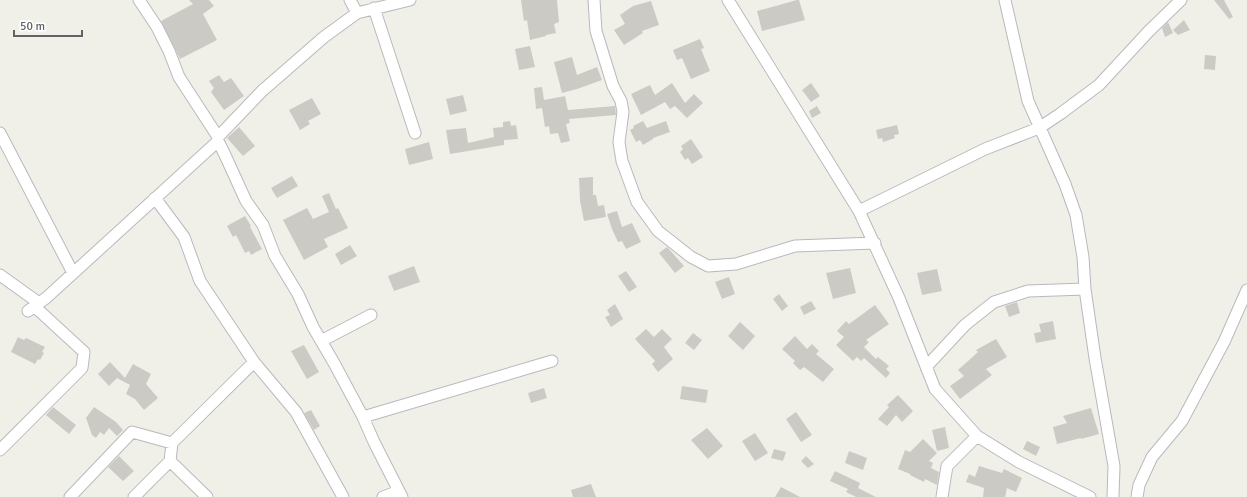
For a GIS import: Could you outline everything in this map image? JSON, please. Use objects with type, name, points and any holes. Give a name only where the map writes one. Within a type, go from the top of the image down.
[{"type":"street","points":[[139,0],[163,39],[179,77],[218,139],[246,201],[263,225],[275,256],[298,294],[313,328],[363,417],[400,494],[383,497]]},
{"type":"street","points":[[350,0],[357,13]]},
{"type":"street","points":[[34,307],[218,139],[262,91],[324,37],[357,13],[410,0]]},
{"type":"street","points":[[594,0],[596,31],[613,86],[620,101],[622,112],[618,142],[622,161],[637,202],[658,231],[691,257],[708,266],[736,264],[795,246],[874,243]]},
{"type":"street","points":[[728,0],[859,210],[899,298],[935,389],[976,436],[1019,462],[1090,497]]},
{"type":"street","points":[[1005,0],[1028,101],[1065,184],[1076,215],[1083,257],[1095,358],[1114,466],[1113,497]]},
{"type":"street","points":[[859,210],[985,148],[1039,128],[1099,85],[1149,31],[1181,0]]},
{"type":"street","points":[[374,8],[415,133]]},
{"type":"street","points":[[0,133],[73,273]]},
{"type":"street","points":[[155,198],[184,237],[200,281],[254,362],[296,412],[343,497]]},
{"type":"street","points":[[0,275],[84,352],[82,368],[0,450]]},
{"type":"street","points":[[926,367],[965,326],[994,302],[1028,291],[1086,290]]},
{"type":"street","points":[[1137,497],[1139,485],[1152,457],[1182,422],[1224,342],[1247,290]]},
{"type":"street","points":[[321,341],[371,315]]},
{"type":"street","points":[[363,417],[552,361]]},
{"type":"street","points":[[134,497],[170,461],[172,443],[254,362]]},
{"type":"street","points":[[70,497],[132,432],[172,443]]},
{"type":"street","points":[[942,497],[947,466],[976,436]]},
{"type":"street","points":[[170,461],[207,497]]},
{"type":"building","points":[[189,0],[209,0],[214,6],[203,14],[217,40],[180,59],[161,21],[193,4]]},
{"type":"building","points":[[521,0],[557,0],[559,22],[554,24],[556,33],[530,40],[527,20],[524,21]]},
{"type":"building","points":[[799,0],[805,20],[762,31],[757,11]]},
{"type":"building","points":[[1214,0],[1224,0],[1233,17],[1229,19]]},
{"type":"building","points":[[651,1],[659,25],[642,31],[643,33],[624,45],[614,30],[625,24],[620,15],[633,6]]},
{"type":"building","points":[[1184,20],[1190,30],[1178,35],[1173,30]]},
{"type":"building","points":[[1168,22],[1173,33],[1165,37],[1162,28]]},
{"type":"building","points":[[700,39],[704,48],[701,49],[710,71],[691,79],[682,58],[677,60],[673,50]]},
{"type":"building","points":[[530,46],[535,67],[519,70],[515,49]]},
{"type":"building","points":[[1205,55],[1216,56],[1215,70],[1204,69]]},
{"type":"building","points":[[572,57],[577,75],[597,67],[602,80],[562,93],[554,62]]},
{"type":"building","points":[[219,75],[224,82],[231,78],[244,96],[224,110],[211,92],[214,88],[209,81]]},
{"type":"building","points":[[672,83],[685,103],[694,94],[703,103],[687,118],[675,106],[670,109],[665,102],[641,115],[631,94],[650,85],[655,95]]},
{"type":"building","points":[[811,83],[820,96],[811,102],[802,90]]},
{"type":"building","points":[[542,87],[544,100],[565,96],[568,110],[615,106],[616,115],[569,119],[570,123],[566,124],[570,141],[561,143],[558,133],[550,134],[549,126],[545,127],[542,108],[536,109],[534,88]]},
{"type":"building","points":[[463,95],[467,111],[450,115],[446,99]]},
{"type":"building","points":[[312,98],[321,114],[308,121],[310,124],[300,130],[289,110]]},
{"type":"building","points":[[817,106],[821,113],[812,118],[809,111]]},
{"type":"building","points":[[510,121],[511,126],[516,125],[518,139],[504,140],[504,145],[450,154],[446,130],[466,128],[468,143],[494,137],[493,128],[503,127],[503,122]]},
{"type":"building","points":[[643,121],[647,128],[666,121],[670,132],[653,138],[643,145],[640,140],[636,142],[630,130],[634,128],[633,126]]},
{"type":"building","points":[[897,125],[899,134],[894,135],[895,138],[883,142],[882,138],[878,139],[876,130]]},
{"type":"building","points":[[239,127],[255,146],[243,156],[227,138]]},
{"type":"building","points":[[691,139],[703,157],[692,164],[688,158],[685,160],[680,152],[683,149],[681,146]]},
{"type":"building","points":[[429,142],[433,159],[409,165],[405,149]]},
{"type":"building","points":[[292,176],[298,186],[277,198],[271,188]]},
{"type":"building","points":[[593,177],[593,195],[596,195],[598,206],[604,205],[606,217],[584,221],[580,201],[579,178]]},
{"type":"building","points":[[329,193],[336,209],[338,208],[348,228],[324,239],[328,247],[304,260],[283,220],[307,208],[313,219],[329,212],[322,196]]},
{"type":"building","points":[[617,211],[622,227],[632,223],[641,242],[626,249],[622,241],[618,242],[607,214]]},
{"type":"building","points":[[245,216],[262,249],[251,255],[249,251],[245,253],[236,235],[233,237],[227,226]]},
{"type":"building","points":[[350,245],[357,256],[341,265],[335,254]]},
{"type":"building","points":[[667,247],[684,266],[675,273],[659,253]]},
{"type":"building","points":[[414,266],[420,282],[394,291],[388,276]]},
{"type":"building","points":[[850,268],[856,293],[833,299],[826,273]]},
{"type":"building","points":[[937,269],[942,291],[922,295],[917,273]]},
{"type":"building","points":[[626,271],[637,287],[629,292],[618,276]]},
{"type":"building","points":[[729,277],[735,294],[722,299],[715,282]]},
{"type":"building","points":[[779,294],[788,306],[782,311],[773,299]]},
{"type":"building","points":[[811,301],[816,309],[804,315],[800,307]]},
{"type":"building","points":[[1017,302],[1020,313],[1009,317],[1005,306]]},
{"type":"building","points":[[615,304],[623,319],[611,327],[605,317],[610,315],[607,310]]},
{"type":"building","points":[[875,305],[889,324],[866,340],[869,342],[864,347],[876,359],[878,357],[889,366],[886,369],[890,373],[886,378],[864,358],[861,361],[857,357],[853,361],[836,345],[844,337],[837,331],[846,321],[849,324]]},
{"type":"building","points":[[1053,321],[1056,339],[1036,343],[1034,333],[1041,332],[1039,324]]},
{"type":"building","points":[[740,322],[755,336],[743,350],[728,336]]},
{"type":"building","points":[[646,329],[654,337],[662,329],[672,339],[664,347],[673,359],[658,372],[652,364],[655,361],[635,339]]},
{"type":"building","points":[[693,333],[702,340],[694,350],[685,343]]},
{"type":"building","points":[[795,336],[807,349],[812,344],[819,351],[816,354],[834,369],[823,382],[804,367],[800,370],[793,363],[795,361],[782,349]]},
{"type":"building","points":[[18,337],[24,340],[26,338],[45,347],[42,352],[44,353],[40,360],[38,359],[35,364],[11,352]]},
{"type":"building","points":[[996,339],[1007,357],[986,369],[992,375],[960,399],[950,386],[964,376],[958,370],[978,352],[976,350]]},
{"type":"building","points":[[304,345],[319,372],[307,379],[291,351]]},
{"type":"building","points":[[110,362],[125,378],[133,364],[151,374],[146,384],[158,398],[144,410],[135,399],[126,394],[130,385],[117,378],[109,386],[98,374]]},
{"type":"building","points":[[682,386],[708,390],[706,403],[680,399]]},
{"type":"building","points":[[544,388],[547,398],[531,403],[528,393]]},
{"type":"building","points":[[898,395],[913,411],[902,422],[896,415],[887,426],[878,419],[889,407],[887,405]]},
{"type":"building","points":[[53,407],[76,425],[69,434],[46,415]]},
{"type":"building","points":[[94,407],[116,422],[123,430],[117,436],[109,428],[104,435],[100,432],[96,438],[92,435],[86,418]]},
{"type":"building","points":[[1091,408],[1099,434],[1057,444],[1053,427],[1067,423],[1063,416]]},
{"type":"building","points":[[311,410],[320,426],[314,430],[304,413]]},
{"type":"building","points":[[796,412],[812,435],[801,442],[786,419]]},
{"type":"building","points":[[945,427],[949,448],[937,451],[932,430]]},
{"type":"building","points":[[707,428],[723,446],[708,459],[691,440]]},
{"type":"building","points":[[755,433],[768,453],[755,461],[742,441]]},
{"type":"building","points":[[923,439],[937,453],[929,461],[933,463],[931,468],[939,472],[937,485],[925,479],[924,482],[898,469],[905,450],[910,452]]},
{"type":"building","points":[[1027,441],[1040,447],[1036,456],[1023,449]]},
{"type":"building","points":[[774,449],[786,452],[783,461],[771,458]]},
{"type":"building","points":[[849,451],[867,458],[863,470],[845,463]]},
{"type":"building","points":[[119,456],[134,471],[123,481],[108,467]]},
{"type":"building","points":[[806,456],[814,464],[808,468],[801,461]]},
{"type":"building","points":[[979,466],[1002,473],[1004,469],[1022,478],[1016,492],[1007,488],[1005,497],[983,497],[984,488],[966,482],[969,474],[975,477]]},
{"type":"building","points":[[835,471],[860,483],[858,488],[876,497],[856,497],[846,492],[848,489],[830,481]]},
{"type":"building","points":[[591,484],[596,497],[573,497],[571,490]]},
{"type":"building","points":[[781,487],[800,497],[775,497]]}]
